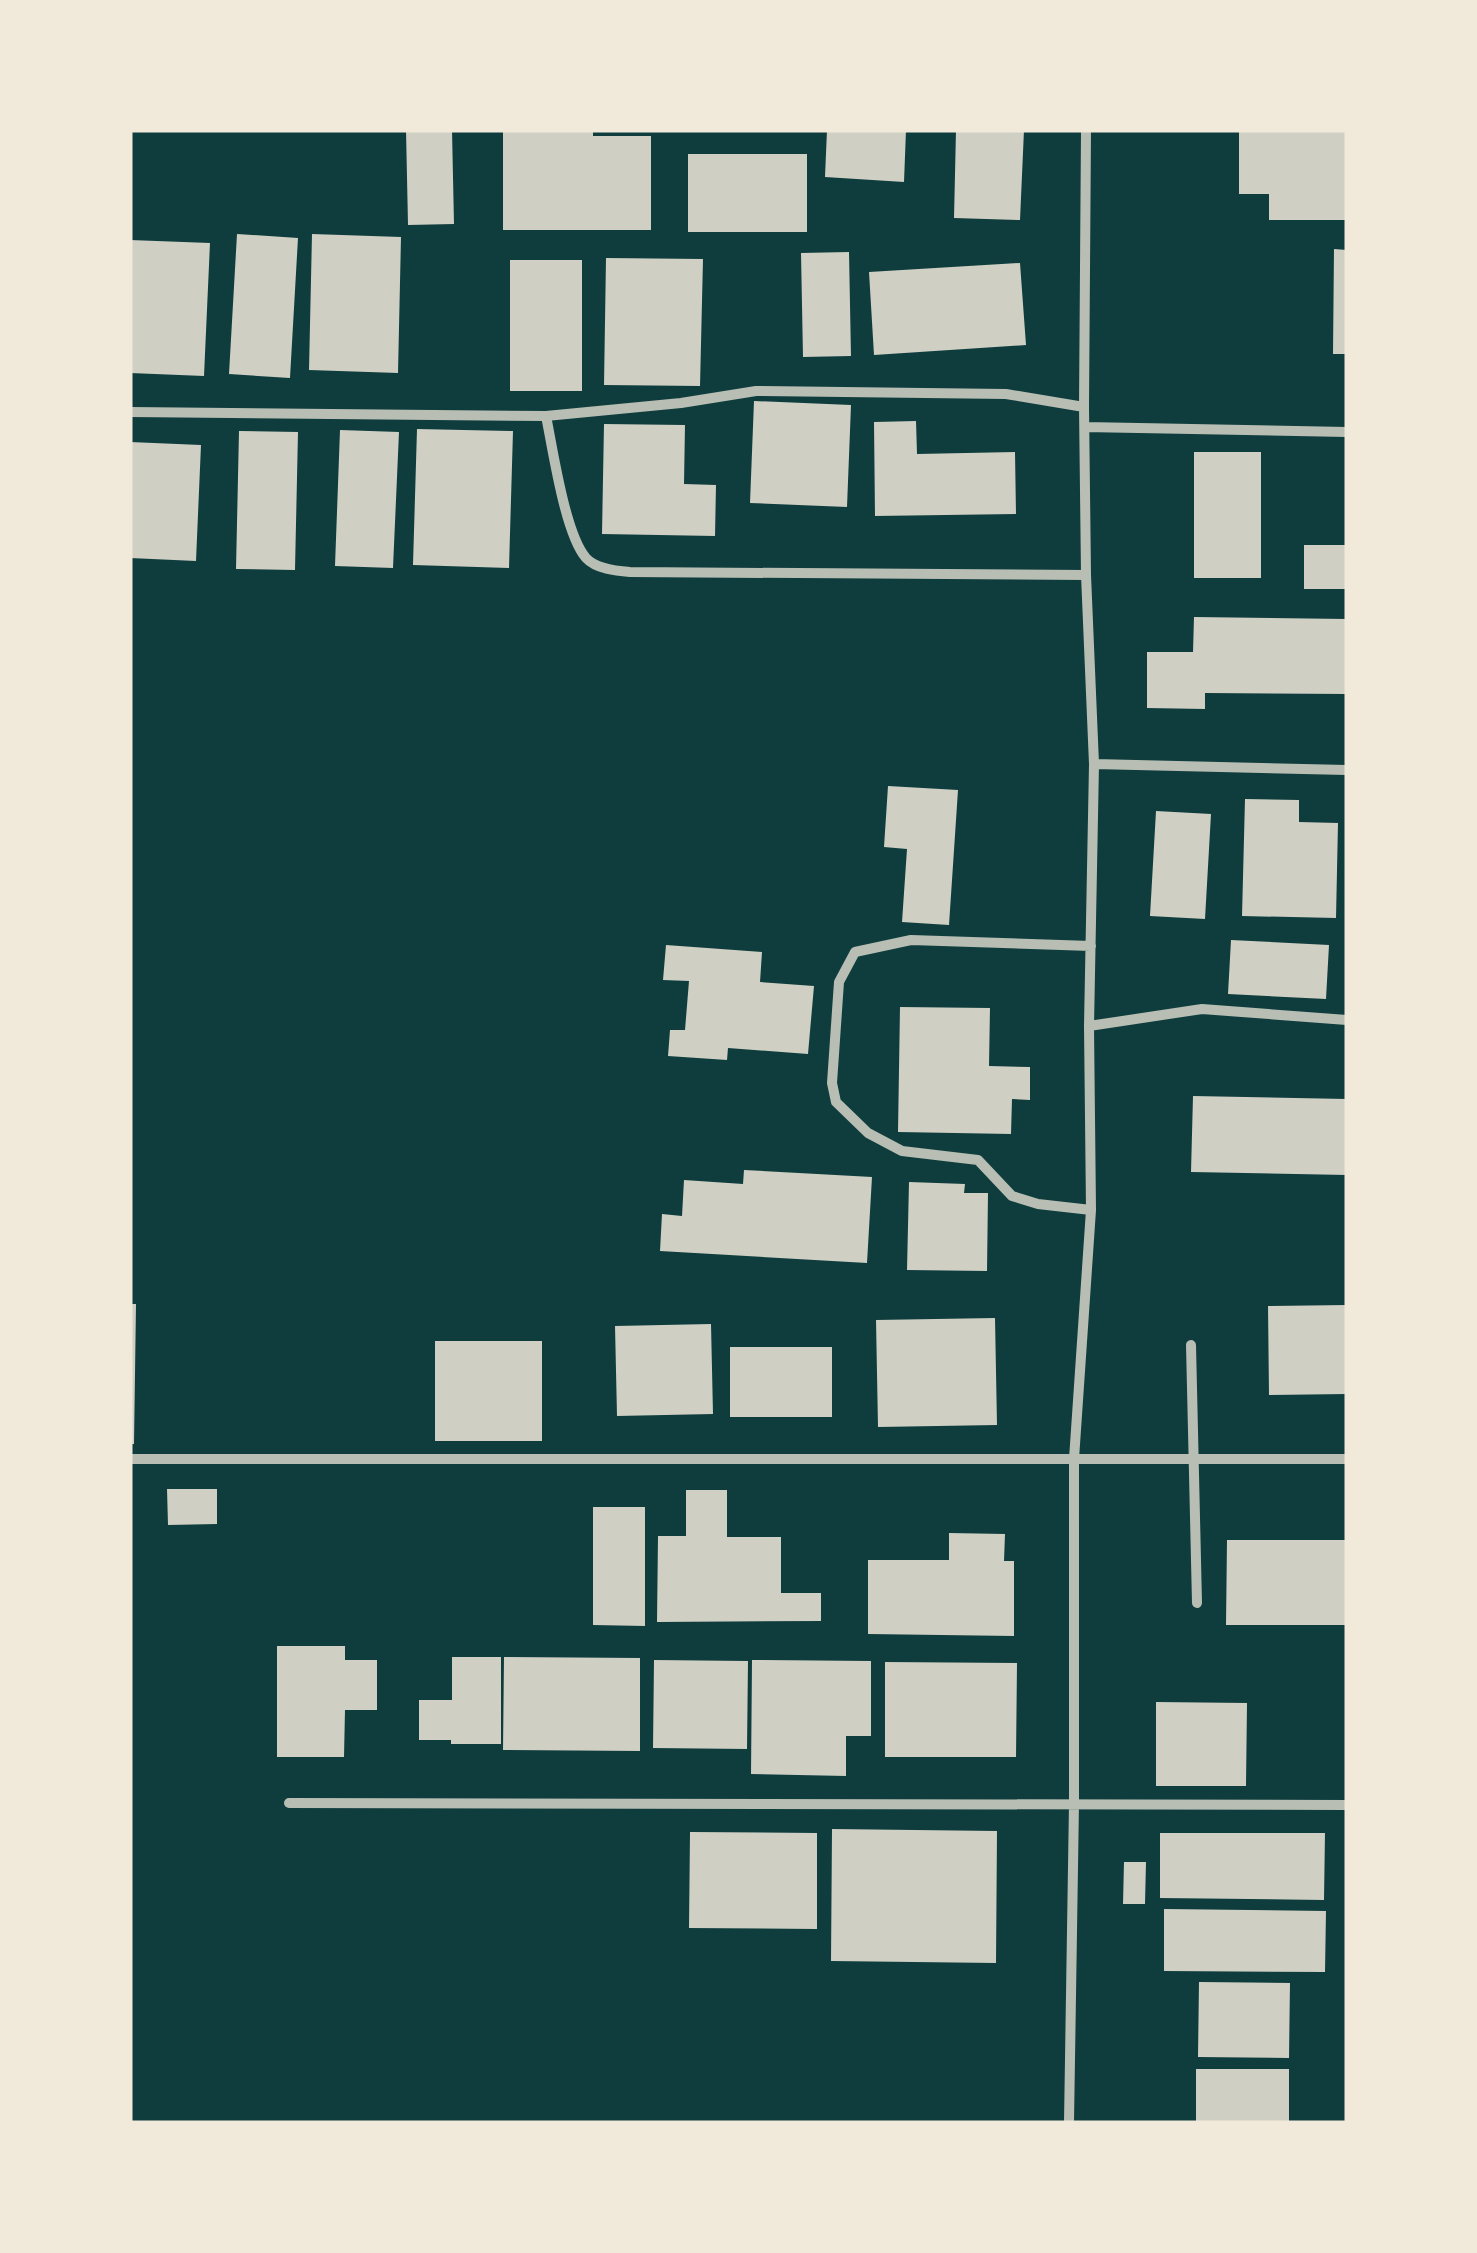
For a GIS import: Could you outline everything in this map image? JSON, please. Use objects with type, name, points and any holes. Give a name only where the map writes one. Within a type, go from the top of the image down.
[{"type":"street","points":[[1068,2123],[1074,1803],[1074,1459],[1091,1210],[1089,1026],[1094,764],[1084,426],[1086,130]]},
{"type":"street","points":[[130,412],[546,416],[681,404],[756,390],[1006,394],[1084,407]]},
{"type":"street","points":[[546,416],[571,529],[587,560],[608,570],[1086,575]]},
{"type":"street","points":[[1084,426],[1347,432]]},
{"type":"street","points":[[1094,764],[1347,770]]},
{"type":"street","points":[[1091,946],[911,940],[855,952],[839,982],[832,1083],[836,1102],[848,1114],[868,1133],[902,1150],[978,1160],[1012,1196],[1038,1204],[1091,1210]]},
{"type":"street","points":[[1089,1026],[1202,1010],[1347,1020]]},
{"type":"street","points":[[1191,1345],[1197,1602]]},
{"type":"street","points":[[130,1459],[1347,1459]]},
{"type":"street","points":[[289,1803],[1347,1805]]},
{"type":"building","points":[[406,130],[452,130],[454,224],[408,225]]},
{"type":"building","points":[[503,130],[593,130],[593,136],[651,136],[651,230],[503,230]]},
{"type":"building","points":[[827,130],[906,130],[904,182],[825,177]]},
{"type":"building","points":[[956,130],[1024,130],[1020,220],[954,218]]},
{"type":"building","points":[[1347,130],[1347,220],[1269,220],[1269,194],[1239,194],[1239,132]]},
{"type":"building","points":[[688,154],[807,154],[807,232],[688,232]]},
{"type":"building","points":[[237,234],[298,238],[290,378],[229,374]]},
{"type":"building","points":[[312,234],[401,237],[398,373],[309,370]]},
{"type":"building","points":[[130,240],[210,243],[204,376],[130,373]]},
{"type":"building","points":[[1334,249],[1347,250],[1347,354],[1333,354]]},
{"type":"building","points":[[849,252],[851,356],[803,357],[801,253]]},
{"type":"building","points":[[606,258],[703,259],[700,386],[604,385]]},
{"type":"building","points":[[510,260],[582,260],[582,391],[510,391]]},
{"type":"building","points":[[1020,263],[1026,345],[874,355],[869,272]]},
{"type":"building","points":[[754,401],[851,405],[847,507],[750,503]]},
{"type":"building","points":[[916,421],[917,454],[1015,452],[1016,514],[875,516],[874,422]]},
{"type":"building","points":[[604,424],[685,425],[684,484],[716,485],[715,536],[602,534]]},
{"type":"building","points":[[417,429],[513,431],[509,568],[413,565]]},
{"type":"building","points":[[340,430],[399,432],[393,568],[335,566]]},
{"type":"building","points":[[239,431],[298,432],[295,570],[236,569]]},
{"type":"building","points":[[130,442],[201,445],[196,561],[130,558]]},
{"type":"building","points":[[1194,452],[1261,452],[1261,578],[1194,578]]},
{"type":"building","points":[[1304,545],[1347,545],[1347,589],[1304,589]]},
{"type":"building","points":[[1194,617],[1347,619],[1347,694],[1205,693],[1205,709],[1147,708],[1147,652],[1193,652]]},
{"type":"building","points":[[888,786],[958,790],[949,925],[902,922],[907,849],[884,847]]},
{"type":"building","points":[[1245,799],[1299,800],[1299,822],[1338,823],[1336,918],[1242,916]]},
{"type":"building","points":[[1156,811],[1211,814],[1205,919],[1150,916]]},
{"type":"building","points":[[1231,940],[1329,945],[1326,999],[1228,994]]},
{"type":"building","points":[[666,945],[762,952],[760,982],[814,986],[808,1054],[728,1048],[727,1060],[668,1056],[670,1030],[685,1030],[689,981],[663,980]]},
{"type":"building","points":[[900,1007],[990,1008],[989,1066],[1030,1067],[1030,1100],[1012,1099],[1011,1134],[898,1132]]},
{"type":"building","points":[[1193,1096],[1347,1099],[1347,1175],[1191,1172]]},
{"type":"building","points":[[744,1170],[872,1177],[867,1263],[660,1251],[662,1214],[682,1216],[684,1180],[743,1184]]},
{"type":"building","points":[[909,1182],[965,1184],[964,1193],[988,1193],[987,1271],[907,1270]]},
{"type":"building","points":[[130,1304],[136,1304],[134,1444],[130,1444]]},
{"type":"building","points":[[1347,1305],[1347,1394],[1269,1395],[1268,1306]]},
{"type":"building","points":[[995,1318],[997,1425],[878,1427],[876,1320]]},
{"type":"building","points":[[711,1324],[713,1414],[617,1416],[615,1326]]},
{"type":"building","points":[[435,1341],[542,1341],[542,1441],[435,1441]]},
{"type":"building","points":[[730,1347],[832,1347],[832,1417],[730,1417]]},
{"type":"building","points":[[167,1489],[217,1489],[217,1524],[168,1525]]},
{"type":"building","points":[[686,1490],[727,1490],[727,1537],[781,1537],[781,1593],[821,1593],[821,1621],[657,1622],[658,1536],[686,1536]]},
{"type":"building","points":[[593,1507],[645,1507],[645,1626],[593,1625]]},
{"type":"building","points":[[949,1533],[1005,1534],[1004,1561],[1014,1561],[1014,1636],[868,1634],[868,1560],[949,1560]]},
{"type":"building","points":[[1227,1540],[1347,1540],[1347,1625],[1226,1625]]},
{"type":"building","points":[[277,1646],[345,1646],[345,1660],[377,1660],[377,1710],[345,1710],[344,1757],[277,1757]]},
{"type":"building","points":[[452,1657],[501,1657],[501,1744],[419,1740],[419,1700],[452,1700]]},
{"type":"building","points":[[504,1657],[640,1658],[640,1751],[503,1750]]},
{"type":"building","points":[[654,1660],[748,1661],[747,1749],[653,1748]]},
{"type":"building","points":[[752,1660],[871,1661],[871,1736],[846,1736],[846,1776],[751,1774]]},
{"type":"building","points":[[885,1662],[1017,1663],[1016,1757],[885,1757]]},
{"type":"building","points":[[1156,1702],[1247,1703],[1246,1786],[1156,1786]]},
{"type":"building","points":[[832,1829],[997,1831],[996,1963],[831,1961]]},
{"type":"building","points":[[690,1832],[817,1833],[817,1929],[689,1928]]},
{"type":"building","points":[[1160,1833],[1325,1833],[1324,1900],[1160,1898]]},
{"type":"building","points":[[1124,1862],[1146,1862],[1145,1904],[1123,1904]]},
{"type":"building","points":[[1164,1909],[1326,1911],[1325,1972],[1164,1971]]},
{"type":"building","points":[[1199,1982],[1290,1983],[1289,2058],[1198,2057]]},
{"type":"building","points":[[1196,2069],[1289,2069],[1289,2123],[1196,2123]]}]
